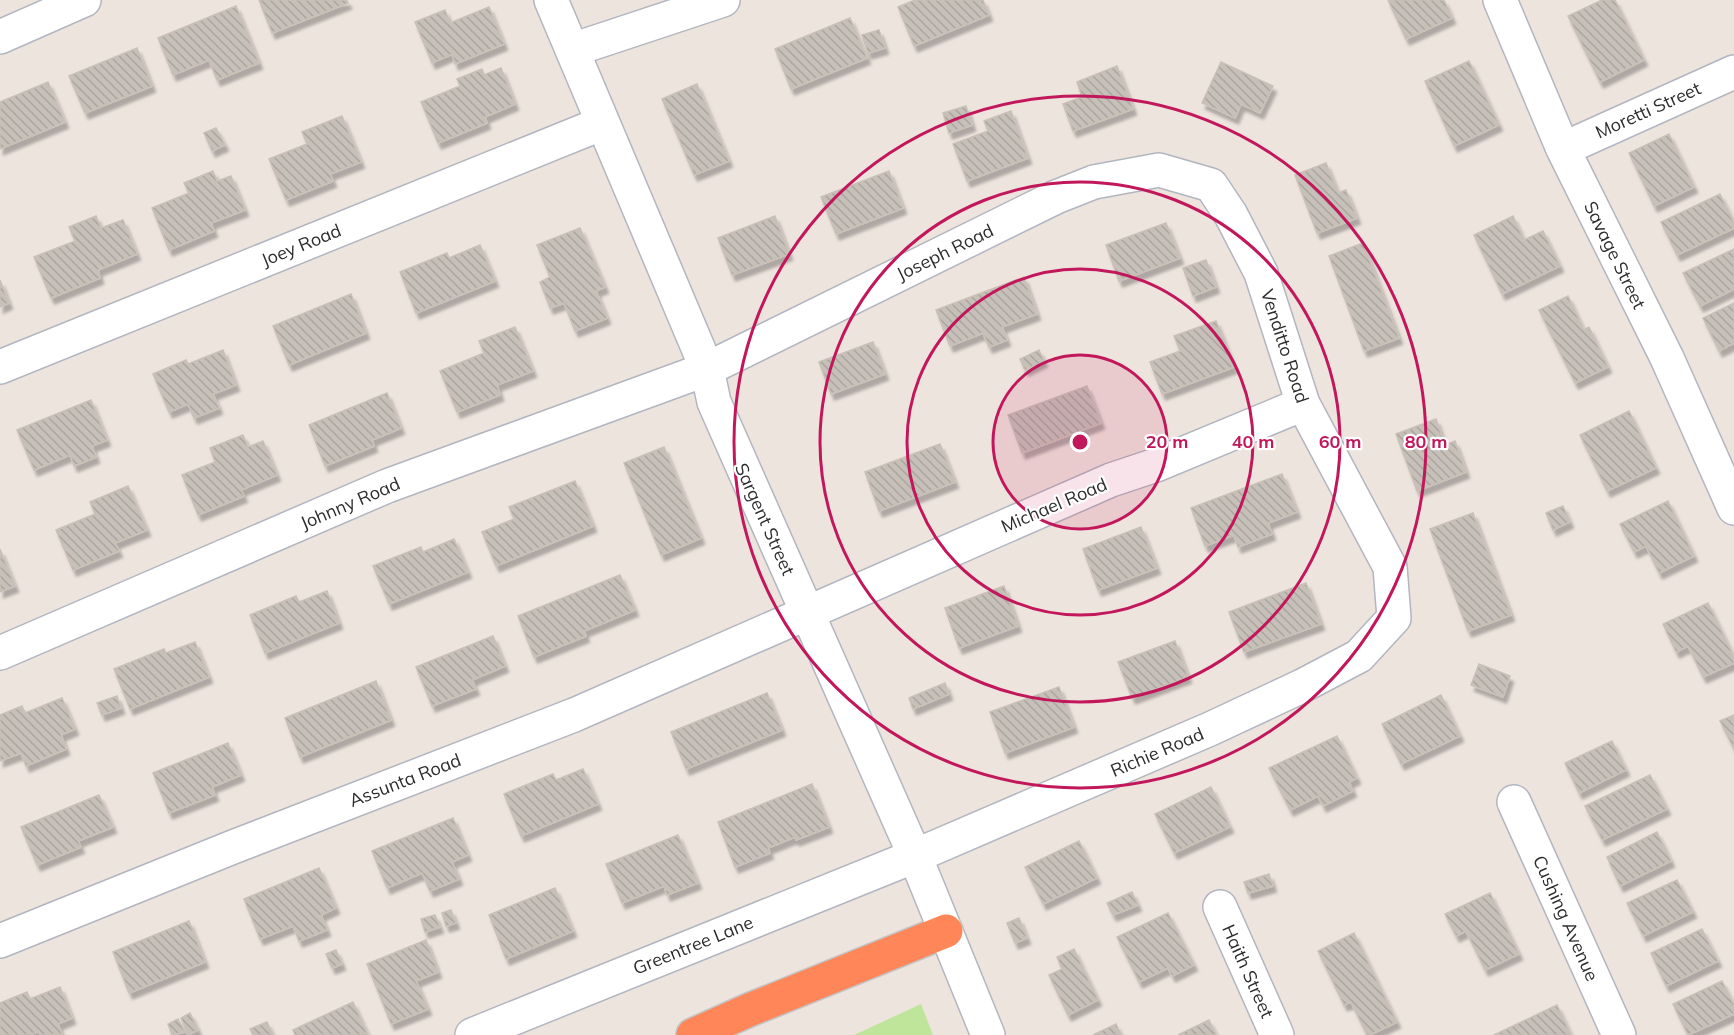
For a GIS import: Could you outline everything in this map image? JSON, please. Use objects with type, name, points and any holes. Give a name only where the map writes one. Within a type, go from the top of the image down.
[{"type":"highway","points":[[693,1035],[749,1010],[946,931]]},
{"type":"street","points":[[0,37],[84,0]]},
{"type":"street","name":"Sargent Street","points":[[551,0],[707,369],[714,402],[915,856],[988,1035]]},
{"type":"street","points":[[572,50],[723,0]]},
{"type":"street","name":"Savage Street","points":[[1500,0],[1563,149],[1667,358],[1734,508]]},
{"type":"street","name":"Moretti Street","points":[[1563,149],[1734,72]]},
{"type":"street","name":"Joey Road","points":[[0,367],[603,123]]},
{"type":"street","name":"Joseph Road","points":[[707,369],[1056,197],[1094,182],[1159,170],[1191,179]]},
{"type":"street","name":"Venditto Road","points":[[1191,179],[1211,184],[1231,215],[1261,273],[1303,404],[1390,567],[1394,618],[1386,627]]},
{"type":"street","name":"Johnny Road","points":[[0,653],[387,486],[707,369]]},
{"type":"street","name":"Michael Road","points":[[807,612],[1111,480],[1156,465],[1303,404]]},
{"type":"street","name":"Assunta Road","points":[[0,941],[574,715],[807,612]]},
{"type":"street","name":"Richie Road","points":[[915,856],[1210,729],[1302,686],[1359,656],[1386,627]]},
{"type":"street","name":"Cushing Avenue","points":[[1514,802],[1619,1035]]},
{"type":"street","name":"Greentree Lane","points":[[472,1035],[915,856]]},
{"type":"street","name":"Haith Street","points":[[1220,908],[1276,1035]]},
{"type":"green space","points":[[921,1004],[933,1035],[854,1035]]},
{"type":"building","points":[[259,0],[347,0],[348,3],[272,33]]},
{"type":"building","points":[[915,0],[983,0],[989,15],[914,46],[898,7]]},
{"type":"building","points":[[1388,0],[1444,0],[1452,18],[1406,39]]},
{"type":"building","points":[[1602,0],[1615,0],[1644,60],[1600,82],[1568,16]]},
{"type":"building","points":[[236,6],[259,63],[217,80],[209,60],[173,75],[158,38]]},
{"type":"building","points":[[489,7],[504,44],[455,64],[452,54],[432,63],[415,22],[445,10],[450,23]]},
{"type":"building","points":[[850,18],[867,58],[791,89],[775,49]]},
{"type":"building","points":[[879,30],[885,48],[868,53],[862,35]]},
{"type":"building","points":[[137,48],[152,86],[85,113],[69,76]]},
{"type":"building","points":[[1469,61],[1499,125],[1454,146],[1425,81]]},
{"type":"building","points":[[1221,62],[1273,86],[1260,113],[1241,104],[1235,118],[1202,103]]},
{"type":"building","points":[[1117,66],[1133,109],[1073,131],[1063,104],[1082,97],[1077,82]]},
{"type":"building","points":[[501,68],[515,104],[485,117],[487,123],[438,143],[421,102],[460,86],[457,79],[482,69],[484,75]]},
{"type":"building","points":[[48,82],[65,122],[0,149],[0,102]]},
{"type":"building","points":[[697,84],[729,161],[694,175],[662,99]]},
{"type":"building","points":[[966,106],[972,125],[949,133],[943,113]]},
{"type":"building","points":[[1011,111],[1028,158],[967,181],[953,144],[988,131],[984,121]]},
{"type":"building","points":[[342,116],[361,162],[330,174],[333,181],[286,200],[269,159],[307,144],[302,132]]},
{"type":"building","points":[[216,128],[225,145],[212,151],[204,133]]},
{"type":"building","points":[[1669,134],[1694,187],[1654,206],[1629,153]]},
{"type":"building","points":[[1326,163],[1338,193],[1346,190],[1357,218],[1317,233],[1295,175]]},
{"type":"building","points":[[213,171],[217,181],[231,176],[245,210],[211,223],[214,231],[169,250],[152,208],[189,193],[184,183]]},
{"type":"building","points":[[889,171],[903,208],[836,234],[821,197]]},
{"type":"building","points":[[1720,194],[1734,223],[1734,228],[1677,255],[1661,222]]},
{"type":"building","points":[[96,216],[101,228],[123,220],[137,254],[98,270],[100,278],[51,298],[34,257],[75,241],[69,227]]},
{"type":"building","points":[[775,216],[789,254],[732,275],[718,238]]},
{"type":"building","points":[[1513,216],[1524,240],[1543,231],[1560,266],[1502,294],[1474,235]]},
{"type":"building","points":[[1166,223],[1180,258],[1119,281],[1106,245]]},
{"type":"building","points":[[580,228],[605,287],[596,291],[607,318],[575,331],[564,303],[550,308],[540,282],[550,277],[537,245]]},
{"type":"building","points":[[1363,243],[1399,338],[1364,351],[1329,256]]},
{"type":"building","points":[[480,245],[495,281],[416,313],[400,272],[447,253],[449,258]]},
{"type":"building","points":[[1734,249],[1734,289],[1700,306],[1683,273]]},
{"type":"building","points":[[1206,260],[1216,287],[1193,296],[1183,268]]},
{"type":"building","points":[[1024,277],[1037,314],[1002,327],[1007,340],[989,347],[983,333],[950,346],[936,310]]},
{"type":"building","points":[[0,280],[9,303],[0,307]]},
{"type":"building","points":[[351,294],[366,333],[289,365],[273,326]]},
{"type":"building","points":[[1568,296],[1584,330],[1589,327],[1608,367],[1575,383],[1539,310]]},
{"type":"building","points":[[1734,303],[1734,343],[1719,351],[1703,318]]},
{"type":"building","points":[[1216,321],[1234,367],[1162,394],[1150,362],[1180,351],[1174,336]]},
{"type":"building","points":[[515,327],[533,371],[497,385],[500,395],[457,412],[440,371],[484,353],[479,341]]},
{"type":"building","points":[[873,342],[885,374],[831,394],[819,362]]},
{"type":"building","points":[[223,350],[236,385],[213,394],[219,408],[194,418],[188,404],[169,412],[153,374],[186,360],[188,364]]},
{"type":"building","points":[[1039,350],[1044,361],[1025,370],[1020,359]]},
{"type":"building","points":[[1087,386],[1101,423],[1022,453],[1008,415]]},
{"type":"building","points":[[387,393],[401,428],[372,440],[374,446],[325,466],[309,425]]},
{"type":"building","points":[[91,400],[107,440],[92,446],[96,457],[74,466],[70,455],[34,470],[17,430]]},
{"type":"building","points":[[1629,411],[1656,468],[1607,491],[1580,435]]},
{"type":"building","points":[[1436,419],[1445,445],[1455,441],[1466,472],[1417,491],[1396,434]]},
{"type":"building","points":[[243,435],[248,447],[263,441],[277,475],[241,490],[244,496],[198,515],[182,475],[215,462],[210,448]]},
{"type":"building","points":[[940,444],[955,482],[879,511],[865,472]]},
{"type":"building","points":[[664,447],[701,538],[661,555],[624,463]]},
{"type":"building","points":[[1282,474],[1297,512],[1268,523],[1272,534],[1238,547],[1234,535],[1205,546],[1191,508]]},
{"type":"building","points":[[575,481],[593,526],[496,566],[482,532],[514,519],[509,507]]},
{"type":"building","points":[[128,486],[147,530],[115,543],[119,551],[73,570],[56,530],[95,514],[90,502]]},
{"type":"building","points":[[1668,501],[1694,556],[1659,573],[1646,546],[1634,552],[1620,524]]},
{"type":"building","points":[[1563,506],[1570,522],[1553,530],[1546,513]]},
{"type":"building","points":[[1473,513],[1511,615],[1468,631],[1430,529]]},
{"type":"building","points":[[1141,527],[1157,568],[1098,590],[1083,549]]},
{"type":"building","points":[[454,539],[468,572],[389,604],[373,566],[421,547],[423,552]]},
{"type":"building","points":[[0,549],[15,586],[0,592]]},
{"type":"building","points":[[620,575],[635,610],[584,631],[586,636],[534,657],[518,616]]},
{"type":"building","points":[[1306,583],[1321,624],[1244,652],[1229,612]]},
{"type":"building","points":[[1004,586],[1018,626],[959,648],[945,608]]},
{"type":"building","points":[[327,591],[339,623],[265,653],[250,615],[296,596],[299,602]]},
{"type":"building","points":[[1708,603],[1734,657],[1734,663],[1703,677],[1688,646],[1676,652],[1663,624]]},
{"type":"building","points":[[493,636],[505,666],[472,680],[476,689],[432,706],[416,667]]},
{"type":"building","points":[[1175,641],[1188,677],[1132,698],[1118,662]]},
{"type":"building","points":[[195,642],[209,677],[130,709],[114,669],[164,649],[166,653]]},
{"type":"building","points":[[1479,664],[1510,676],[1503,697],[1471,685]]},
{"type":"building","points":[[376,681],[391,720],[300,757],[285,718]]},
{"type":"building","points":[[945,683],[949,694],[913,709],[909,698]]},
{"type":"building","points":[[1059,687],[1074,727],[1005,753],[990,712]]},
{"type":"building","points":[[767,693],[782,730],[686,769],[671,732]]},
{"type":"building","points":[[1441,695],[1460,736],[1401,764],[1382,724]]},
{"type":"building","points":[[117,696],[121,708],[102,715],[97,703]]},
{"type":"building","points":[[62,698],[75,729],[61,735],[66,749],[26,766],[21,753],[0,761],[0,715],[22,706],[25,713]]},
{"type":"building","points":[[1734,715],[1734,749],[1720,721]]},
{"type":"building","points":[[1337,736],[1357,778],[1349,782],[1353,791],[1323,806],[1318,796],[1290,810],[1269,768]]},
{"type":"building","points":[[1612,741],[1626,770],[1579,793],[1565,763]]},
{"type":"building","points":[[228,743],[241,775],[212,787],[215,795],[169,813],[153,773]]},
{"type":"building","points":[[583,769],[598,804],[521,836],[504,794],[553,774],[556,780]]},
{"type":"building","points":[[1650,775],[1667,809],[1602,840],[1585,806]]},
{"type":"building","points":[[812,784],[829,827],[768,848],[770,853],[735,867],[718,822]]},
{"type":"building","points":[[1211,787],[1230,827],[1174,853],[1155,814]]},
{"type":"building","points":[[99,795],[113,827],[78,841],[81,847],[37,865],[21,827]]},
{"type":"building","points":[[453,818],[468,855],[452,862],[459,879],[430,891],[422,873],[387,888],[372,851]]},
{"type":"building","points":[[1657,832],[1671,861],[1620,886],[1607,857]]},
{"type":"building","points":[[678,835],[698,883],[667,895],[664,886],[622,903],[606,864]]},
{"type":"building","points":[[1079,841],[1097,878],[1043,904],[1025,867]]},
{"type":"building","points":[[319,868],[336,908],[321,915],[327,930],[299,941],[293,926],[260,939],[244,899]]},
{"type":"building","points":[[1269,874],[1273,886],[1248,893],[1244,882]]},
{"type":"building","points":[[1677,880],[1693,912],[1643,936],[1627,903]]},
{"type":"building","points":[[555,888],[573,931],[506,959],[489,915]]},
{"type":"building","points":[[1132,892],[1138,905],[1113,915],[1107,903]]},
{"type":"building","points":[[1490,893],[1519,954],[1485,970],[1466,931],[1456,936],[1445,914]]},
{"type":"building","points":[[451,910],[456,923],[446,926],[442,913]]},
{"type":"building","points":[[1168,913],[1194,965],[1172,976],[1168,968],[1139,982],[1117,937]]},
{"type":"building","points":[[435,915],[440,927],[425,932],[421,919]]},
{"type":"building","points":[[1019,918],[1027,938],[1015,943],[1007,923]]},
{"type":"building","points":[[189,921],[205,962],[129,993],[113,952]]},
{"type":"building","points":[[1702,929],[1718,961],[1666,986],[1651,953]]},
{"type":"building","points":[[1354,933],[1397,1022],[1370,1035],[1367,1035],[1351,1002],[1344,1005],[1318,951]]},
{"type":"building","points":[[426,940],[438,972],[416,981],[428,1009],[391,1024],[367,964]]},
{"type":"building","points":[[1074,949],[1098,1000],[1068,1015],[1049,975],[1062,969],[1057,957]]},
{"type":"building","points":[[336,950],[342,964],[332,968],[326,954]]},
{"type":"building","points":[[1722,981],[1734,1005],[1734,1014],[1688,1035],[1673,1004]]},
{"type":"building","points":[[60,987],[72,1018],[58,1024],[62,1034],[40,1035],[39,1031],[30,1035],[0,1035],[0,1003],[27,992],[30,999]]},
{"type":"building","points":[[353,1002],[368,1035],[295,1035],[293,1030]]},
{"type":"building","points":[[1557,1005],[1571,1035],[1494,1035]]},
{"type":"building","points":[[190,1013],[198,1030],[188,1035],[181,1018]]},
{"type":"building","points":[[178,1019],[185,1032],[172,1035],[168,1024]]},
{"type":"building","points":[[1209,1020],[1216,1035],[1178,1035]]},
{"type":"building","points":[[267,1022],[273,1035],[253,1035],[250,1029]]},
{"type":"building","points":[[1116,1024],[1121,1035],[1093,1035]]}]
